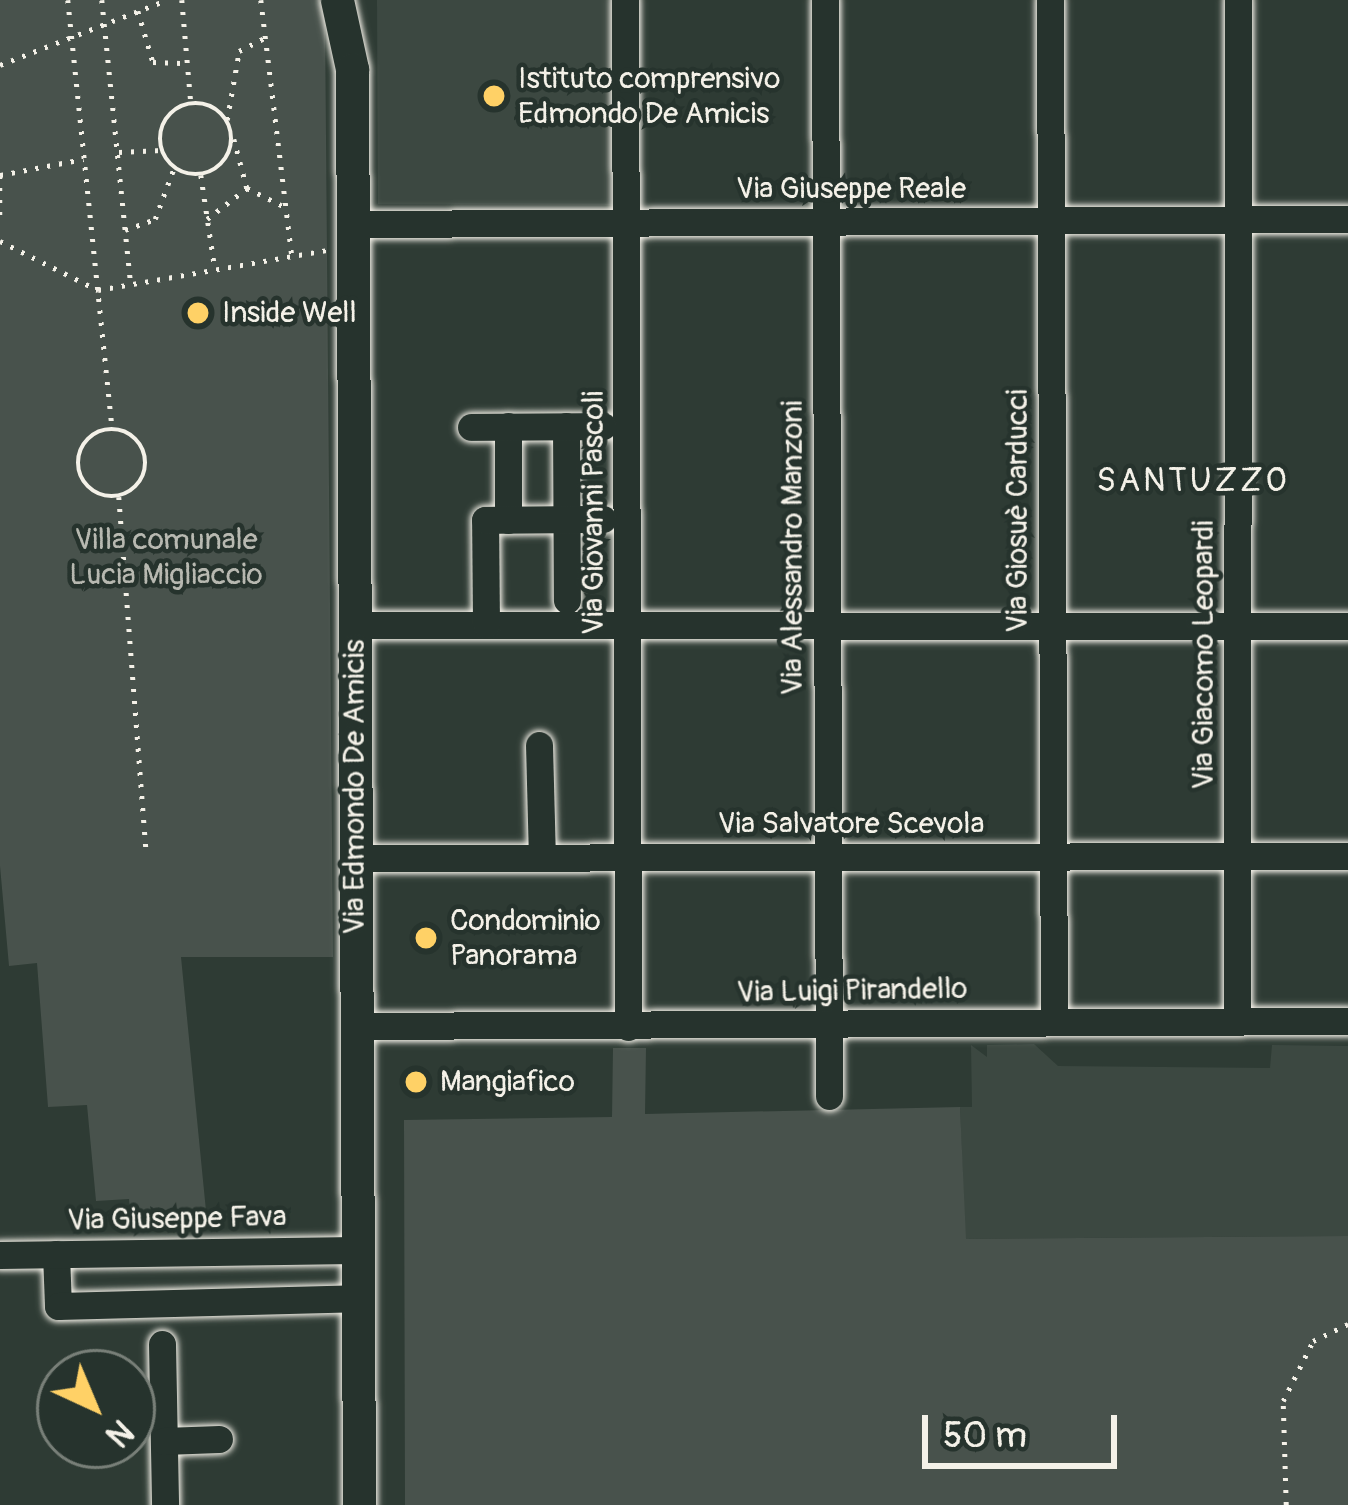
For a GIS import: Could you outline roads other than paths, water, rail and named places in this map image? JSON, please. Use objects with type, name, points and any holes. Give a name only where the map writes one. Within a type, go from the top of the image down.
[{"type":"main road","points":[[337,0],[352,69]]},
{"type":"main road","points":[[352,69],[360,0]]},
{"type":"main road","name":"Via Edmondo De Amicis","points":[[352,69],[359,1505]]},
{"type":"street","name":"Via Giovanni Pascoli","points":[[625,0],[628,1027]]},
{"type":"street","name":"Via Alessandro Manzoni","points":[[825,0],[829,1096]]},
{"type":"street","name":"Via Giosuè Carducci","points":[[1050,0],[1054,1022]]},
{"type":"street","name":"Via Giacomo Leopardi","points":[[1237,1021],[1238,0]]},
{"type":"street","name":"Via Giuseppe Reale","points":[[354,224],[1348,220]]},
{"type":"street","points":[[486,625],[508,426]]},
{"type":"street","points":[[566,426],[567,600]]},
{"type":"street","points":[[471,427],[603,426]]},
{"type":"street","points":[[497,520],[603,519]]},
{"type":"street","points":[[354,625],[1348,626]]},
{"type":"street","points":[[539,746],[542,858]]},
{"type":"street","name":"Via Salvatore Scevola","points":[[355,858],[1348,856]]},
{"type":"street","name":"Via Luigi Pirandello","points":[[356,1026],[1348,1021]]},
{"type":"street","points":[[310,1250],[312,1299]]},
{"type":"street","name":"Via Giuseppe Fava","points":[[0,1255],[355,1250]]},
{"type":"street","points":[[56,1254],[58,1306],[356,1298]]},
{"type":"street","points":[[162,1345],[165,1505]]},
{"type":"street","points":[[164,1441],[219,1439]]},
{"type":"place","name":"Istituto comprensivo Edmondo De Amicis","points":[[494,96]]},
{"type":"place","name":"Inside Well","points":[[198,313]]},
{"type":"place","name":"Condominio Panorama","points":[[426,938]]},
{"type":"place","name":"Mangiafico","points":[[416,1082]]},
{"type":"district","name":"SANTUZZO","points":[[1193,481]]},
{"type":"park label","name":"Villa comunale Lucia Migliaccio","points":[[166,557]]}]
